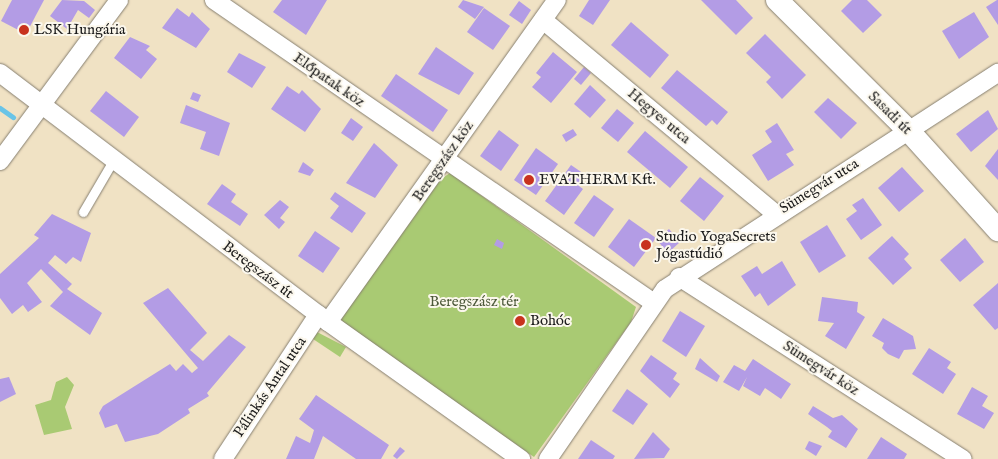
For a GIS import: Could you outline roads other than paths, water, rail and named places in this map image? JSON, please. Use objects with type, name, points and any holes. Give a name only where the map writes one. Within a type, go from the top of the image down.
[{"type":"street","points":[[0,161],[40,104],[120,0]]},
{"type":"street","name":"Előpatak köz","points":[[214,0],[444,160]]},
{"type":"street","name":"Beregszász köz","points":[[323,319],[444,160],[558,0]]},
{"type":"street","name":"Sasadi út","points":[[777,0],[908,130],[998,230]]},
{"type":"street","name":"Hegyes utca","points":[[544,20],[775,213]]},
{"type":"street","name":"Beregszász út","points":[[0,73],[323,319],[521,459]]},
{"type":"street","name":"Sümegvár utca","points":[[548,459],[654,303],[679,277],[775,213],[998,73]]},
{"type":"street","points":[[444,160],[654,303]]},
{"type":"street","name":"Sümegvár köz","points":[[679,277],[963,459]]},
{"type":"street","name":"Pálinkás Antal utca","points":[[223,459],[323,319]]},
{"type":"lane","points":[[83,212],[114,159]]},
{"type":"waterway","points":[[0,108],[13,117]]},
{"type":"place","name":"LSK Hungária","points":[[24,30]]},
{"type":"place","name":"EVATHERM Kft.","points":[[529,180]]},
{"type":"place","name":"Studio YogaSecrets Jógastúdió","points":[[646,245]]},
{"type":"place","name":"Bohóc","points":[[520,321]]},
{"type":"park label","name":"Beregszász tér","points":[[474,302]]}]
